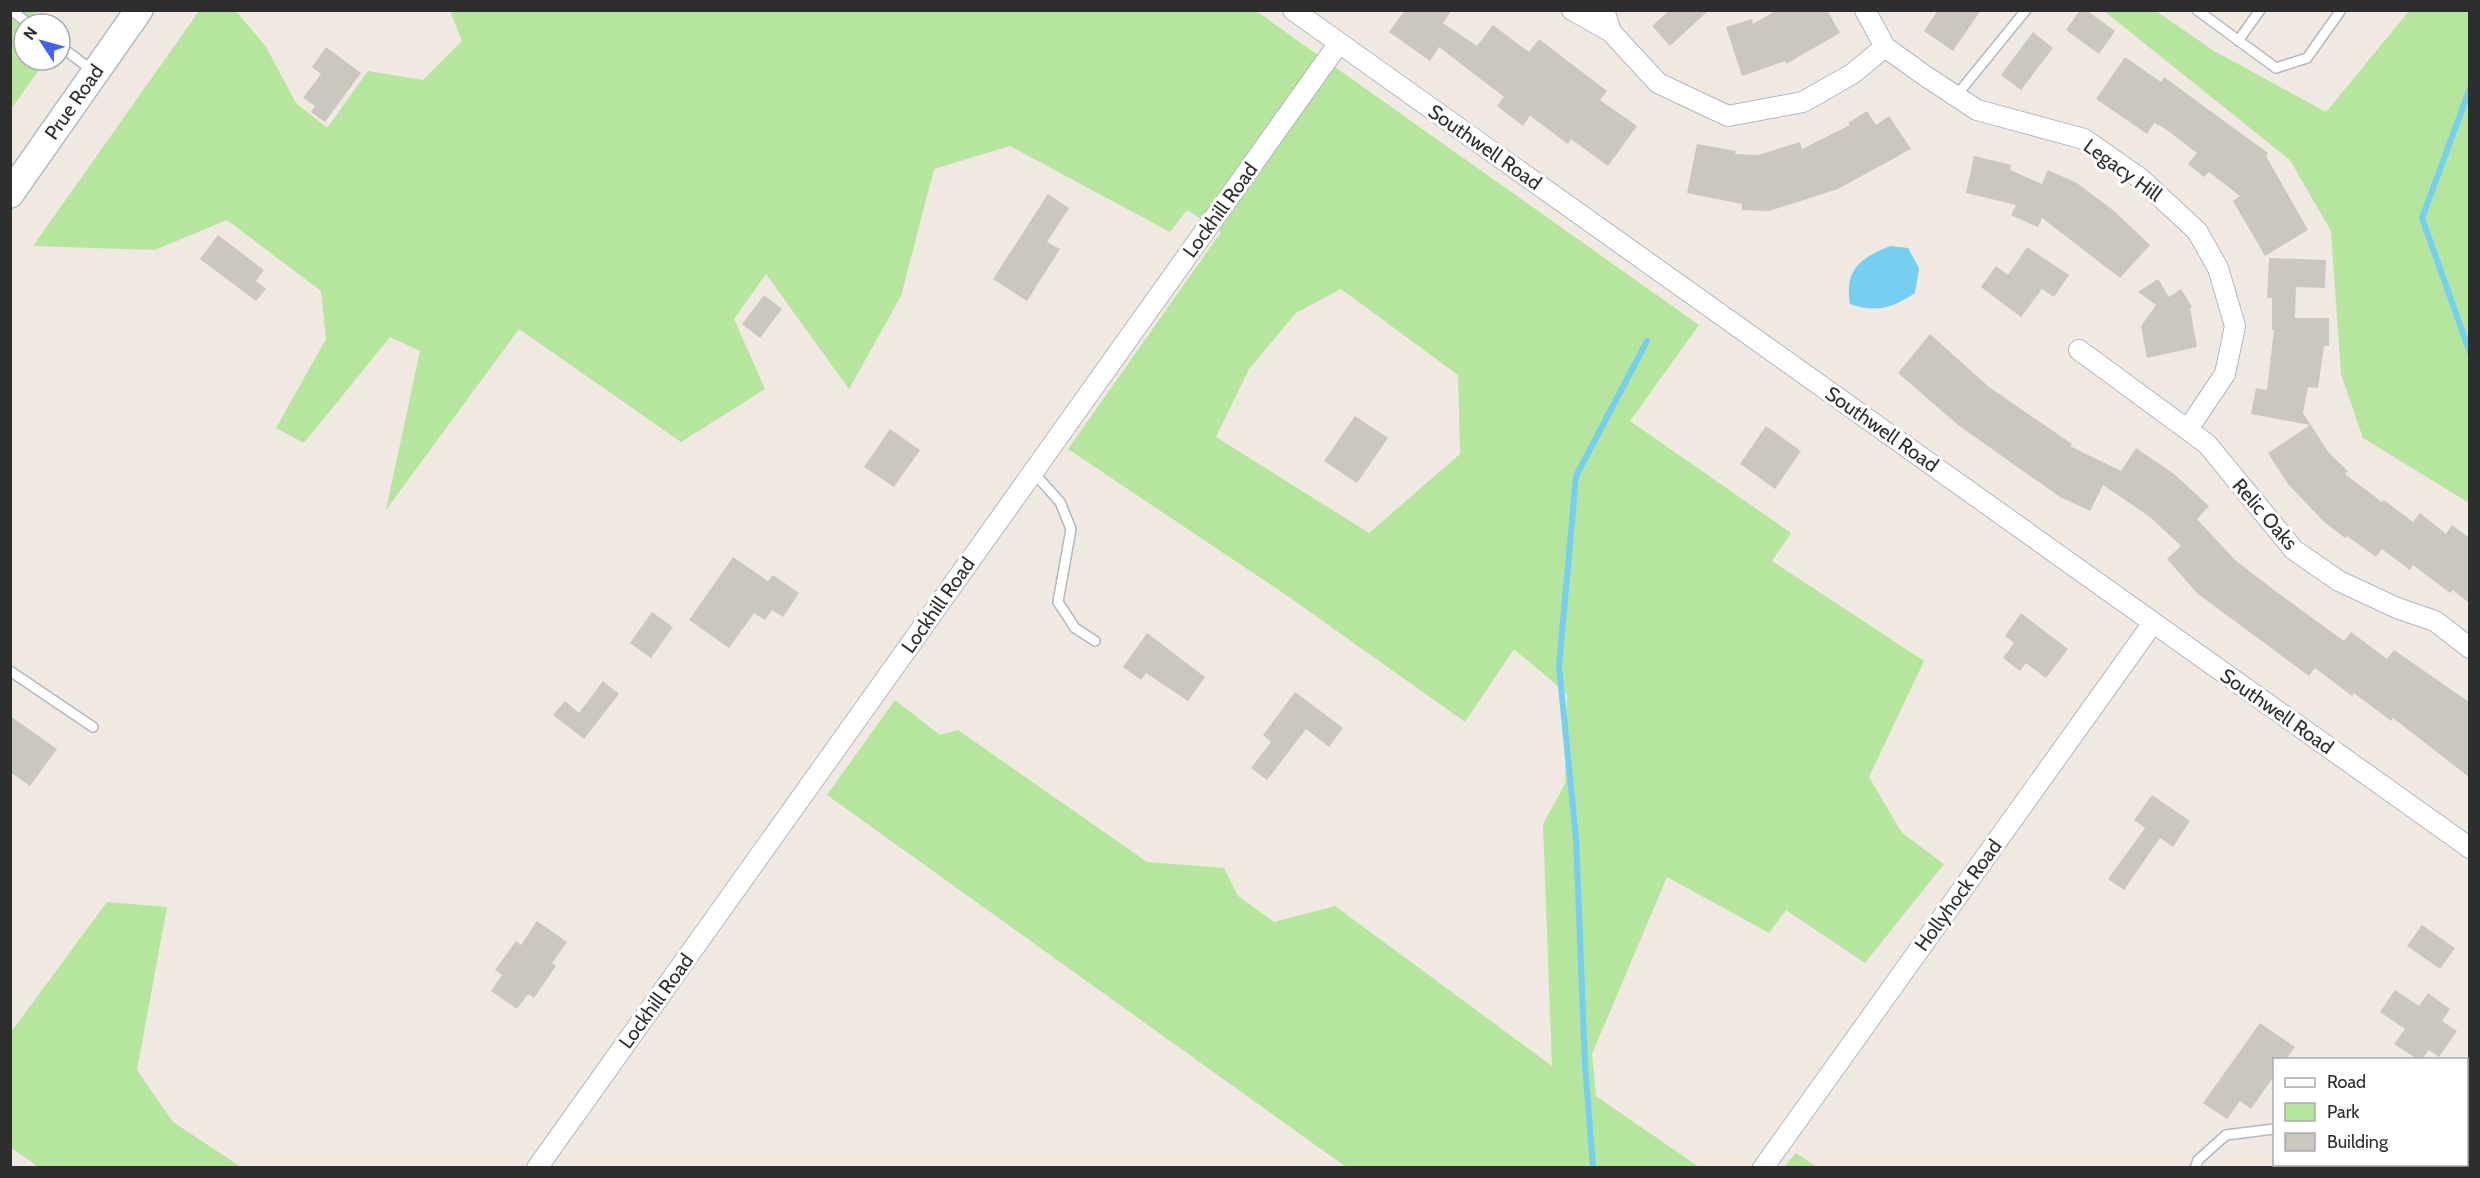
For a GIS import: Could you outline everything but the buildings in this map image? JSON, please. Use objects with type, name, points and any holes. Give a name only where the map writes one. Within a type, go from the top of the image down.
[{"type":"main road","name":"Prue Road","points":[[10,194],[139,10]]},
{"type":"street","name":"Southwell Road","points":[[1293,10],[2469,848]]},
{"type":"street","points":[[1572,10],[1611,32],[1658,83],[1728,116],[1803,102],[1852,74],[1885,47]]},
{"type":"street","points":[[1604,10],[1611,32]]},
{"type":"street","name":"Legacy Hill","points":[[1865,10],[1885,47],[1977,110],[2084,139],[2141,178],[2197,231],[2218,268],[2235,326],[2225,374],[2188,429]]},
{"type":"street","name":"Lockhill Road","points":[[537,1167],[1339,43]]},
{"type":"street","name":"Relic Oaks","points":[[2079,351],[2207,444],[2294,550],[2339,581],[2397,608],[2435,621],[2469,648]]},
{"type":"street","name":"Hollyhock Road","points":[[1763,1167],[2153,623]]},
{"type":"lane","points":[[1956,96],[2026,10]]},
{"type":"lane","points":[[2197,10],[2276,68],[2307,58],[2341,10]]},
{"type":"lane","points":[[2238,41],[2260,10]]},
{"type":"lane","points":[[72,55],[95,72]]},
{"type":"lane","points":[[1033,472],[1060,502],[1071,529],[1058,602],[1075,628],[1095,641]]},
{"type":"lane","points":[[10,671],[93,727]]},
{"type":"lane","points":[[2195,1167],[2198,1160],[2226,1135],[2273,1129]]},
{"type":"green space","points":[[11,11],[33,11],[12,12],[12,72],[37,72],[11,109]]},
{"type":"green space","points":[[199,11],[236,11],[266,47],[296,103],[327,128],[368,71],[423,80],[462,41],[450,11],[1256,11],[1699,325],[1630,421],[1791,533],[1772,561],[1924,661],[1869,777],[1902,833],[1944,864],[1865,963],[1786,910],[1769,933],[1667,877],[1592,1054],[1596,1096],[1699,1167],[1346,1167],[827,795],[895,700],[940,735],[958,730],[1147,862],[1224,868],[1238,896],[1274,922],[1335,906],[1552,1066],[1543,824],[1565,784],[1567,694],[1514,649],[1465,722],[1289,597],[1068,449],[1221,232],[1187,210],[1170,232],[1010,146],[934,169],[901,296],[849,389],[766,274],[734,319],[765,389],[681,442],[519,329],[386,510],[420,351],[390,337],[304,443],[276,428],[326,339],[321,291],[227,220],[155,250],[33,246]],"holes":[[[1341,289],[1458,375],[1460,454],[1369,533],[1216,437],[1249,369],[1296,313]]]},
{"type":"green space","points":[[2104,11],[2156,11],[2214,51],[2326,112],[2409,11],[2469,11],[2469,503],[2363,438],[2341,374],[2331,231],[2290,160]]},
{"type":"green space","points":[[107,902],[167,907],[137,1070],[173,1122],[241,1167],[34,1167],[36,1165],[11,1148],[11,1032]]},
{"type":"green space","points":[[1796,1153],[1817,1167],[1784,1167]]},
{"type":"water","points":[[1890,246],[1908,248],[1919,268],[1915,293],[1884,308],[1859,307],[1850,304],[1852,273],[1863,260]]},
{"type":"waterway","points":[[2470,88],[2422,218],[2470,353]]},
{"type":"waterway","points":[[1593,1168],[1585,1065],[1576,838],[1559,666],[1576,476],[1647,341]]}]
